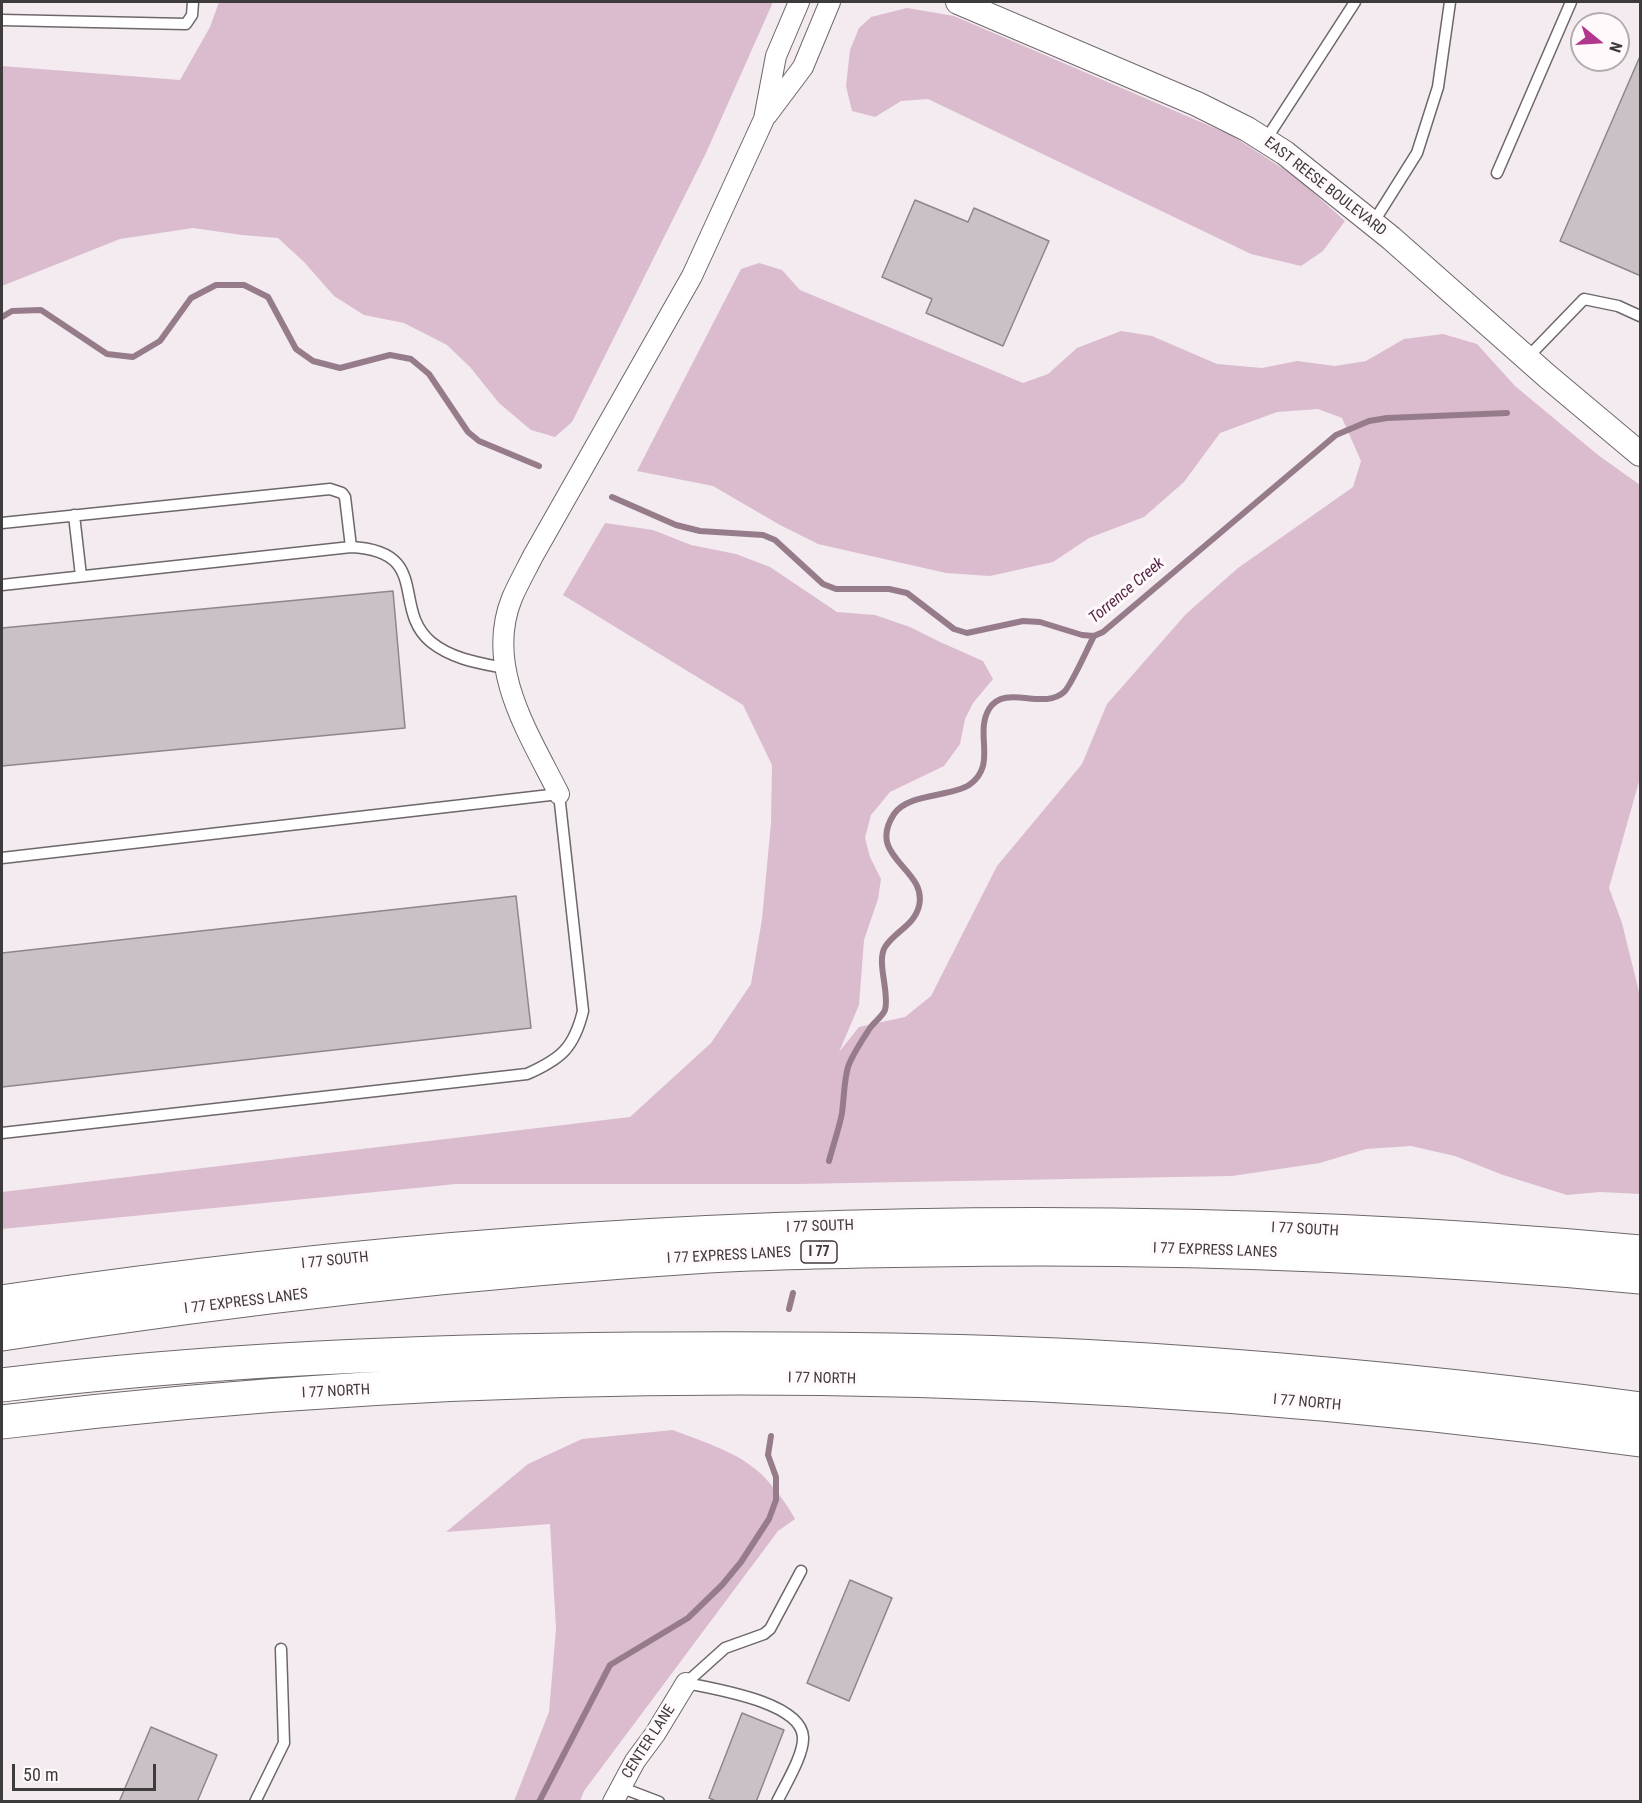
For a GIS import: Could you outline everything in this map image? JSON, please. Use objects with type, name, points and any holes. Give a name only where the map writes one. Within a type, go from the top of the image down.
[{"type":"highway","name":"I 77 SOUTH","points":[[2,1302],[286,1266],[439,1250],[568,1240],[851,1226],[1123,1224],[1265,1228],[1418,1235],[1641,1252]]},
{"type":"highway","name":"I 77 EXPRESS LANES","points":[[2,1334],[289,1296],[488,1274],[711,1256],[852,1251],[1123,1249],[1264,1253],[1440,1261],[1641,1277]]},
{"type":"highway","points":[[2,1385],[169,1368],[427,1353],[863,1349],[1121,1359],[1286,1370],[1434,1384],[1641,1410]]},
{"type":"highway","name":"I 77 NORTH","points":[[2,1422],[172,1404],[440,1386],[710,1379],[862,1380],[1096,1388],[1283,1401],[1431,1414],[1641,1440]]},
{"type":"street","points":[[764,119],[776,56],[799,2]]},
{"type":"street","points":[[559,794],[516,710],[504,668],[504,631],[512,599],[533,556],[692,276],[764,119],[803,67],[830,2]]},
{"type":"street","name":"EAST REESE BOULEVARD","points":[[958,2],[1197,104],[1247,129],[1285,153],[1433,273],[1527,358],[1641,454]]},
{"type":"street","name":"CENTER LANE","points":[[616,1794],[686,1683]]},
{"type":"lane","points":[[2,20],[186,24],[192,15],[193,2]]},
{"type":"lane","points":[[1265,141],[1355,2]]},
{"type":"lane","points":[[1373,224],[1417,153],[1438,87],[1450,2]]},
{"type":"lane","points":[[1497,173],[1571,2]]},
{"type":"lane","points":[[1527,358],[1584,299],[1618,306],[1641,316]]},
{"type":"lane","points":[[2,523],[330,489],[342,493],[345,497],[351,548]]},
{"type":"lane","points":[[74,516],[81,576]]},
{"type":"lane","points":[[2,585],[368,548],[396,562],[405,575],[418,627],[430,642],[447,653],[470,661],[504,668]]},
{"type":"lane","points":[[2,858],[559,794],[583,1011],[578,1032],[567,1048],[551,1063],[526,1074],[2,1133]]},
{"type":"lane","points":[[686,1683],[725,1648],[764,1634],[770,1629],[801,1571]]},
{"type":"lane","points":[[255,1802],[285,1743],[281,1649]]},
{"type":"lane","points":[[686,1683],[725,1691],[774,1706],[792,1717],[801,1727],[803,1738],[800,1754],[777,1802]]},
{"type":"lane","points":[[616,1794],[659,1802]]},
{"type":"shaded area","points":[[219,2],[773,2],[706,153],[572,422],[555,437],[531,430],[499,403],[470,367],[447,345],[404,323],[364,315],[334,296],[304,262],[278,238],[193,228],[120,239],[2,286],[2,66],[180,80],[210,27]]},
{"type":"shaded area","points":[[907,8],[954,16],[1231,135],[1296,177],[1345,221],[1323,251],[1301,266],[1251,254],[928,99],[901,101],[875,117],[852,111],[846,86],[850,50],[859,28],[871,17]]},
{"type":"shaded area","points":[[759,263],[782,270],[800,290],[1023,383],[1048,374],[1077,348],[1121,331],[1152,336],[1217,364],[1262,368],[1297,361],[1335,366],[1366,361],[1404,339],[1443,334],[1477,344],[1515,386],[1598,455],[1640,485],[1640,778],[1609,888],[1622,923],[1640,996],[1640,1194],[1600,1192],[1567,1195],[1503,1175],[1455,1156],[1411,1146],[1366,1149],[1320,1163],[1232,1176],[797,1184],[456,1184],[2,1229],[2,1192],[630,1117],[711,1043],[751,984],[762,919],[771,823],[772,765],[743,705],[563,595],[605,523],[653,530],[691,545],[736,554],[770,567],[837,612],[875,615],[910,627],[983,661],[993,679],[973,703],[965,719],[960,744],[944,766],[890,792],[871,815],[865,838],[870,857],[881,879],[878,899],[864,940],[859,1005],[839,1052],[859,1027],[905,1017],[931,996],[997,866],[1082,764],[1107,704],[1186,614],[1238,568],[1353,487],[1361,461],[1342,418],[1318,409],[1277,412],[1220,433],[1184,482],[1144,517],[1089,538],[1053,562],[990,576],[946,573],[818,544],[713,486],[637,471],[741,269]]},
{"type":"shaded area","points":[[673,1430],[715,1446],[746,1462],[771,1484],[795,1519],[778,1531],[584,1791],[580,1801],[514,1801],[549,1712],[556,1629],[550,1524],[446,1532],[528,1464],[582,1439]]},
{"type":"building","points":[[1641,54],[1641,276],[1560,241]]},
{"type":"building","points":[[915,200],[968,222],[974,208],[1049,241],[1003,346],[926,313],[932,299],[882,277]]},
{"type":"building","points":[[393,591],[405,728],[2,766],[2,628]]},
{"type":"building","points":[[516,896],[531,1028],[2,1087],[2,953]]},
{"type":"building","points":[[850,1580],[892,1598],[849,1701],[807,1683]]},
{"type":"building","points":[[742,1713],[784,1730],[756,1802],[718,1802],[709,1798]]},
{"type":"building","points":[[151,1727],[217,1755],[197,1802],[119,1802]]},
{"type":"waterway","name":"Torrence Creek","points":[[2,317],[12,311],[41,310],[107,354],[133,357],[160,341],[191,298],[216,285],[244,285],[268,297],[296,349],[313,361],[340,368],[390,355],[411,359],[429,374],[468,432],[479,441],[539,466]]},
{"type":"waterway","name":"Torrence Creek","points":[[612,497],[676,525],[700,531],[763,535],[775,540],[823,584],[836,589],[889,589],[907,593],[954,629],[967,633],[1023,621],[1040,622],[1082,635],[1094,636],[1103,632],[1336,435],[1369,421],[1387,418],[1507,413]]},
{"type":"waterway","points":[[829,1161],[842,1113],[848,1067],[870,1028],[885,1010],[886,995],[882,969],[885,947],[909,924],[919,906],[919,893],[915,882],[887,842],[887,829],[894,814],[909,802],[961,789],[978,777],[984,759],[984,729],[989,709],[996,702],[1005,698],[1046,699],[1064,692],[1094,636]]},
{"type":"waterway","points":[[789,1309],[793,1293]]},
{"type":"waterway","points":[[539,1802],[610,1665],[688,1618],[722,1585],[741,1562],[769,1519],[776,1500],[776,1477],[768,1455],[771,1436]]}]
